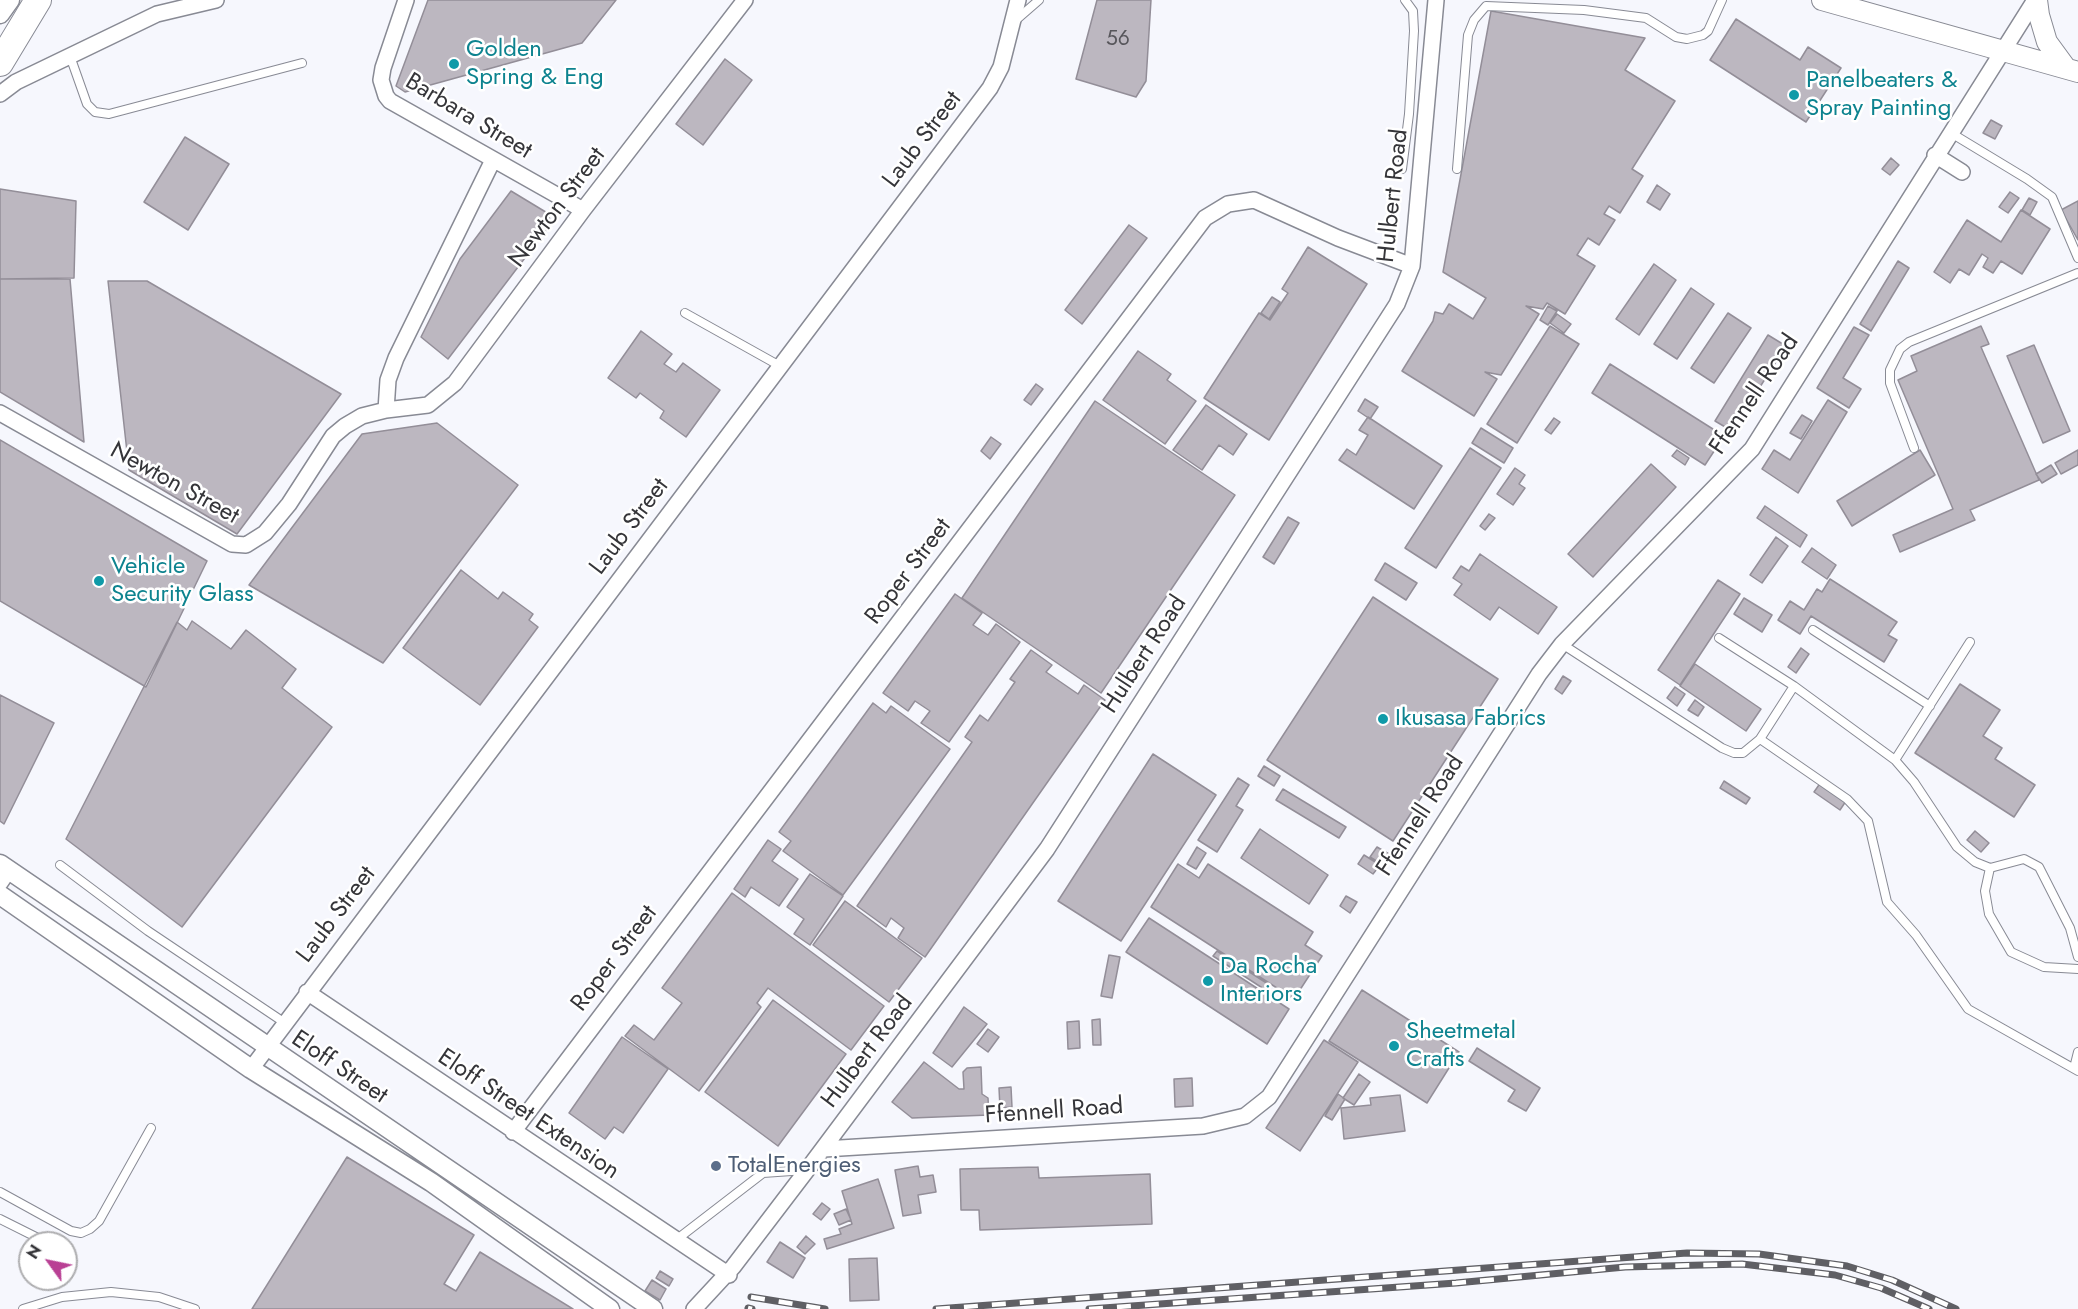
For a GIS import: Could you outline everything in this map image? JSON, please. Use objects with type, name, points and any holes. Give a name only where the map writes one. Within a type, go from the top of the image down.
[{"type":"highway","points":[[0,38],[26,0]]},
{"type":"highway","points":[[0,63],[38,0]]},
{"type":"main road","points":[[1822,0],[2072,70]]},
{"type":"main road","points":[[2036,0],[2046,42],[2072,70]]},
{"type":"street","points":[[0,14],[9,0]]},
{"type":"street","points":[[0,94],[16,82],[157,15],[216,0]]},
{"type":"street","name":"Barbara Street","points":[[406,0],[383,68],[381,80],[386,96],[583,210]]},
{"type":"street","name":"Newton Street","points":[[0,413],[232,544],[246,545],[266,533],[333,436],[362,417],[386,410],[428,405],[455,383],[583,210],[745,0]]},
{"type":"street","name":"Laub Street","points":[[251,1069],[990,88],[1000,68],[1018,0]]},
{"type":"street","name":"Hulbert Road","points":[[694,1309],[729,1272],[824,1149],[1047,849],[1397,304],[1412,266],[1437,0]]},
{"type":"street","name":"Ffennell Road","points":[[824,1149],[1203,1126],[1245,1116],[1269,1096],[1539,674],[1562,644],[1752,449],[1935,155],[2036,0]]},
{"type":"street","points":[[1935,155],[1962,172]]},
{"type":"street","points":[[386,410],[388,380],[396,358],[493,159]]},
{"type":"street","name":"Roper Street","points":[[513,1132],[1205,218],[1228,204],[1254,200],[1338,238],[1412,266]]},
{"type":"street","name":"Eloff Street","points":[[3,872],[653,1309]]},
{"type":"street","name":"Eloff Street","points":[[0,895],[251,1069],[431,1182],[610,1309]]},
{"type":"street","name":"Eloff Street Extension","points":[[307,992],[513,1132],[676,1240],[729,1272]]},
{"type":"street","points":[[477,1215],[488,1198]]},
{"type":"street","name":"Hulbert Road","points":[[707,1309],[729,1272]]},
{"type":"lane","points":[[1013,23],[1039,0]]},
{"type":"lane","points":[[1402,169],[1409,114],[1414,31],[1413,11],[1405,0]]},
{"type":"lane","points":[[1457,169],[1468,35],[1474,20],[1486,6],[1584,9],[1646,18],[1676,37],[1688,39],[1703,35],[1708,31],[1722,0]]},
{"type":"lane","points":[[70,56],[87,104],[95,112],[109,114],[302,63]]},
{"type":"lane","points":[[1950,132],[2052,197],[2078,258]]},
{"type":"lane","points":[[1914,448],[1890,383],[1890,370],[1900,349],[1909,342],[2078,273]]},
{"type":"lane","points":[[685,313],[780,366]]},
{"type":"lane","points":[[1812,630],[1930,706]]},
{"type":"lane","points":[[1719,638],[1794,686],[1895,760],[1914,782],[1958,847],[1975,861],[1989,868],[2024,859],[2039,867],[2070,928],[2078,957]]},
{"type":"lane","points":[[1895,760],[1970,642]]},
{"type":"lane","points":[[1562,644],[1722,748],[1734,753],[1743,753],[1760,739],[1794,686]]},
{"type":"lane","points":[[1760,739],[1846,799],[1868,821],[1887,902],[1916,935],[1968,1009],[2015,1038],[2076,1069],[2078,1052]]},
{"type":"lane","points":[[60,866],[148,931],[285,1023]]},
{"type":"lane","points":[[1989,868],[1985,891],[1989,914],[2011,952],[2044,967],[2078,969]]},
{"type":"lane","points":[[0,1192],[71,1231],[81,1233],[90,1230],[99,1221],[151,1128]]},
{"type":"lane","points":[[676,1240],[763,1173],[807,1170]]},
{"type":"lane","points":[[0,1219],[24,1231]]},
{"type":"lane","points":[[23,1309],[62,1297],[111,1292],[159,1297],[195,1309]]},
{"type":"building","name":"Golden Spring & Eng","points":[[428,0],[616,0],[582,43],[405,92],[396,86]]},
{"type":"building","points":[[1097,0],[1151,0],[1146,81],[1136,97],[1076,79]]},
{"type":"building","points":[[1491,11],[1645,38],[1625,70],[1675,101],[1632,169],[1643,176],[1620,213],[1609,206],[1604,214],[1615,220],[1599,245],[1588,238],[1577,255],[1595,266],[1565,314],[1547,303],[1543,309],[1526,306],[1539,314],[1501,375],[1485,372],[1497,379],[1474,416],[1402,371],[1433,321],[1435,312],[1443,314],[1449,304],[1473,319],[1486,298],[1443,272]]},
{"type":"building","name":"Panelbeaters & Spray Painting","points":[[1736,19],[1800,60],[1808,47],[1841,68],[1806,122],[1710,60]]},
{"type":"building","points":[[725,59],[752,80],[703,145],[676,124]]},
{"type":"building","points":[[1991,120],[2002,126],[1995,139],[1983,133]]},
{"type":"building","points":[[185,137],[229,164],[188,230],[144,202]]},
{"type":"building","points":[[1891,158],[1899,165],[1890,175],[1882,169]]},
{"type":"building","points":[[1657,185],[1670,194],[1660,210],[1647,202]]},
{"type":"building","points":[[0,189],[76,201],[74,278],[0,279]]},
{"type":"building","points":[[511,191],[549,214],[550,225],[448,359],[421,337],[460,259]]},
{"type":"building","points":[[2010,192],[2019,198],[2008,213],[1999,207]]},
{"type":"building","points":[[2029,198],[2037,202],[2030,215],[2022,210]]},
{"type":"building","points":[[2078,201],[2078,240],[2061,210]]},
{"type":"building","points":[[2021,210],[2050,229],[2022,274],[2001,261],[1993,273],[1983,267],[1988,258],[1982,254],[1969,275],[1959,269],[1950,283],[1934,272],[1967,220],[2001,242]]},
{"type":"building","points":[[1129,225],[1147,238],[1082,324],[1065,310]]},
{"type":"building","points":[[1308,247],[1367,284],[1269,440],[1204,398],[1259,313],[1270,320],[1288,293],[1282,289]]},
{"type":"building","points":[[1898,261],[1909,268],[1871,331],[1860,324]]},
{"type":"building","points":[[1654,264],[1676,280],[1639,335],[1616,319]]},
{"type":"building","points":[[0,279],[70,279],[84,442],[0,392]]},
{"type":"building","points":[[108,281],[147,281],[341,394],[237,534],[129,470]]},
{"type":"building","points":[[1691,288],[1714,304],[1677,359],[1654,344]]},
{"type":"building","points":[[1272,297],[1280,302],[1269,319],[1261,313]]},
{"type":"building","points":[[1548,306],[1557,311],[1548,325],[1540,320]]},
{"type":"building","points":[[1728,313],[1751,328],[1714,383],[1691,368]]},
{"type":"building","points":[[1557,314],[1571,324],[1564,333],[1550,323]]},
{"type":"building","points":[[1550,326],[1579,344],[1517,443],[1487,424]]},
{"type":"building","points":[[1981,326],[1989,344],[1981,347],[2039,480],[1970,510],[1975,520],[1900,552],[1893,535],[1953,509],[1898,380],[1917,371],[1911,356]]},
{"type":"building","points":[[1854,327],[1869,335],[1843,378],[1861,389],[1849,408],[1817,388]]},
{"type":"building","points":[[641,331],[672,354],[664,364],[676,372],[683,363],[720,390],[686,437],[660,418],[664,411],[640,393],[636,398],[608,378]]},
{"type":"building","points":[[1768,335],[1786,346],[1732,431],[1715,421]]},
{"type":"building","points":[[2034,345],[2070,431],[2043,443],[2007,356]]},
{"type":"building","points":[[1138,351],[1171,374],[1167,380],[1196,401],[1165,444],[1103,400]]},
{"type":"building","points":[[1610,364],[1724,436],[1705,465],[1592,393]]},
{"type":"building","points":[[1036,384],[1043,389],[1031,405],[1024,400]]},
{"type":"building","points":[[1365,399],[1378,407],[1370,419],[1358,411]]},
{"type":"building","points":[[1828,400],[1847,412],[1798,493],[1762,469],[1774,450],[1790,460]]},
{"type":"building","points":[[1095,401],[1235,495],[1101,693],[962,598]]},
{"type":"building","points":[[1206,405],[1247,434],[1233,455],[1219,445],[1202,470],[1173,450]]},
{"type":"building","points":[[1802,415],[1812,421],[1801,439],[1790,433]]},
{"type":"building","points":[[1368,417],[1442,466],[1414,509],[1339,460],[1347,449],[1356,455],[1368,435],[1359,430]]},
{"type":"building","points":[[1554,418],[1560,422],[1551,434],[1545,430]]},
{"type":"building","points":[[437,423],[518,485],[383,663],[249,585],[362,434]]},
{"type":"building","points":[[1481,428],[1513,448],[1504,463],[1472,443]]},
{"type":"building","points":[[991,437],[1001,444],[990,459],[981,451]]},
{"type":"building","name":"Vehicle Security Glass","points":[[0,440],[207,561],[146,687],[0,601]]},
{"type":"building","points":[[1470,448],[1501,468],[1436,568],[1405,548]]},
{"type":"building","points":[[1677,450],[1689,458],[1685,465],[1672,456]]},
{"type":"building","points":[[1920,450],[1935,475],[1852,526],[1837,501]]},
{"type":"building","points":[[2078,450],[2078,465],[2061,474],[2055,463]]},
{"type":"building","points":[[1651,464],[1676,487],[1593,577],[1568,554]]},
{"type":"building","points":[[2051,465],[2057,474],[2042,483],[2036,474]]},
{"type":"building","points":[[1515,468],[1525,475],[1519,484],[1525,488],[1513,505],[1497,494]]},
{"type":"building","points":[[1765,506],[1807,535],[1800,547],[1757,518]]},
{"type":"building","points":[[1489,514],[1495,518],[1485,530],[1480,526]]},
{"type":"building","points":[[1288,517],[1299,523],[1274,564],[1263,557]]},
{"type":"building","points":[[1776,537],[1788,546],[1762,583],[1750,575]]},
{"type":"building","points":[[1812,548],[1836,565],[1827,579],[1802,562]]},
{"type":"building","points":[[1480,554],[1557,607],[1538,634],[1499,607],[1490,620],[1454,595],[1462,584],[1453,578],[1461,566],[1469,571]]},
{"type":"building","points":[[1385,563],[1417,583],[1406,600],[1375,580]]},
{"type":"building","points":[[461,570],[498,599],[503,592],[533,614],[529,620],[538,627],[480,705],[403,648]]},
{"type":"building","points":[[1830,579],[1897,622],[1888,635],[1897,640],[1884,662],[1811,616],[1800,634],[1778,620],[1790,601],[1804,610],[1817,589],[1822,592]]},
{"type":"building","points":[[1718,580],[1740,594],[1680,685],[1658,670]]},
{"type":"building","points":[[955,594],[982,613],[973,625],[988,635],[996,624],[1020,642],[949,742],[921,723],[930,711],[915,701],[908,711],[883,693]]},
{"type":"building","name":"Ikusasa Fabrics","points":[[1373,597],[1498,679],[1393,841],[1267,760]]},
{"type":"building","points":[[1744,598],[1772,615],[1762,632],[1734,614]]},
{"type":"building","points":[[192,621],[231,649],[246,630],[296,669],[282,688],[332,727],[182,927],[66,839],[177,622],[187,630]]},
{"type":"building","points":[[1801,648],[1809,654],[1796,673],[1788,667]]},
{"type":"building","points":[[1031,650],[1052,665],[1046,672],[1078,694],[1084,685],[1105,700],[925,957],[898,938],[904,928],[891,918],[886,927],[857,906],[972,742],[965,737],[980,715],[988,721],[1015,682],[1010,679]]},
{"type":"building","points":[[1695,664],[1761,709],[1746,731],[1680,686]]},
{"type":"building","points":[[1563,676],[1571,681],[1562,694],[1555,689]]},
{"type":"building","points":[[1960,684],[2000,710],[1983,736],[2002,748],[1995,759],[2035,785],[2014,817],[1915,753]]},
{"type":"building","points":[[1675,687],[1685,694],[1677,706],[1667,698]]},
{"type":"building","points":[[0,695],[54,723],[4,824],[0,821]]},
{"type":"building","points":[[1695,700],[1704,707],[1698,716],[1688,710]]},
{"type":"building","points":[[873,703],[886,713],[891,706],[950,749],[843,895],[783,851],[791,841],[779,832]]},
{"type":"building","points":[[1153,754],[1216,795],[1121,941],[1058,901]]},
{"type":"building","points":[[1264,766],[1280,776],[1274,786],[1258,776]]},
{"type":"building","points":[[1238,778],[1249,785],[1236,806],[1243,810],[1217,852],[1198,840]]},
{"type":"building","points":[[1724,781],[1750,798],[1746,804],[1720,788]]},
{"type":"building","points":[[1821,782],[1846,801],[1840,810],[1814,792]]},
{"type":"building","points":[[1283,789],[1346,827],[1339,838],[1276,800]]},
{"type":"building","points":[[1260,829],[1328,875],[1309,904],[1241,858]]},
{"type":"building","points":[[1975,831],[1989,843],[1981,852],[1967,840]]},
{"type":"building","points":[[768,840],[781,849],[772,861],[798,879],[779,906],[751,887],[745,897],[734,889]]},
{"type":"building","points":[[1197,847],[1206,853],[1196,869],[1187,864]]},
{"type":"building","points":[[1377,847],[1389,854],[1383,865],[1370,857]]},
{"type":"building","points":[[1364,855],[1380,865],[1373,874],[1358,864]]},
{"type":"building","points":[[1178,864],[1199,878],[1208,864],[1313,932],[1305,945],[1322,956],[1294,999],[1151,907]]},
{"type":"building","points":[[810,874],[843,896],[810,945],[794,934],[804,919],[787,907]]},
{"type":"building","points":[[732,893],[884,1006],[851,1050],[768,988],[757,1003],[761,1007],[699,1091],[625,1036],[634,1025],[654,1040],[682,1003],[662,988]]},
{"type":"building","points":[[1346,896],[1357,902],[1350,913],[1340,906]]},
{"type":"building","points":[[845,901],[922,958],[889,1002],[813,945]]},
{"type":"building","name":"Da Rocha Interiors","points":[[1149,918],[1289,1009],[1267,1044],[1126,952]]},
{"type":"building","points":[[1217,951],[1268,984],[1264,989],[1213,956]]},
{"type":"building","points":[[1109,955],[1120,957],[1112,998],[1101,996]]},
{"type":"building","name":"Sheetmetal Crafts","points":[[1362,990],[1459,1052],[1427,1103],[1329,1041]]},
{"type":"building","points":[[773,1000],[846,1054],[778,1146],[705,1092]]},
{"type":"building","points":[[964,1007],[987,1024],[952,1067],[933,1053]]},
{"type":"building","points":[[1100,1019],[1101,1045],[1093,1045],[1092,1020]]},
{"type":"building","points":[[1079,1021],[1080,1048],[1068,1049],[1067,1022]]},
{"type":"building","points":[[988,1029],[999,1037],[988,1052],[977,1044]]},
{"type":"building","points":[[622,1037],[668,1069],[623,1133],[614,1127],[605,1139],[569,1113]]},
{"type":"building","points":[[1324,1040],[1358,1062],[1300,1151],[1266,1128]]},
{"type":"building","points":[[1477,1048],[1540,1088],[1526,1111],[1508,1101],[1515,1090],[1469,1061]]},
{"type":"building","points":[[924,1062],[959,1089],[964,1089],[963,1072],[967,1068],[981,1067],[982,1094],[988,1098],[989,1115],[912,1118],[892,1102]]},
{"type":"building","points":[[1359,1074],[1370,1082],[1354,1105],[1343,1098]]},
{"type":"building","points":[[1192,1078],[1193,1106],[1175,1107],[1174,1079]]},
{"type":"building","points":[[1011,1087],[1012,1107],[1000,1108],[999,1088]]},
{"type":"building","points":[[1338,1094],[1345,1099],[1332,1120],[1325,1116]]},
{"type":"building","points":[[1400,1095],[1405,1131],[1344,1139],[1341,1108],[1371,1105],[1370,1098]]},
{"type":"building","points":[[347,1157],[474,1235],[444,1284],[456,1291],[480,1252],[573,1309],[252,1309]]},
{"type":"building","points":[[918,1166],[920,1177],[933,1175],[936,1192],[918,1195],[921,1213],[903,1216],[895,1170]]},
{"type":"building","points":[[1038,1167],[1039,1178],[1150,1174],[1152,1224],[980,1230],[979,1210],[961,1210],[960,1169]]},
{"type":"building","points":[[878,1179],[894,1228],[827,1249],[824,1239],[841,1234],[839,1229],[852,1224],[842,1191]]},
{"type":"building","points":[[822,1203],[830,1209],[821,1220],[813,1214]]},
{"type":"building","points":[[846,1209],[851,1220],[839,1225],[834,1214]]},
{"type":"building","points":[[806,1236],[815,1244],[805,1254],[797,1247]]},
{"type":"building","points":[[780,1242],[805,1258],[793,1278],[767,1262]]},
{"type":"building","points":[[877,1258],[879,1300],[850,1301],[849,1259]]},
{"type":"building","points":[[660,1271],[673,1279],[669,1286],[656,1278]]},
{"type":"building","points":[[652,1280],[666,1289],[660,1300],[645,1291]]},
{"type":"railway","points":[[936,1309],[1687,1253],[1759,1254],[1847,1266],[1892,1280],[1956,1309]]},
{"type":"railway","points":[[1089,1309],[1456,1283],[1625,1267],[1742,1264],[1835,1275],[1881,1288],[1929,1309]]},
{"type":"railway","points":[[751,1297],[825,1309]]},
{"type":"railway","points":[[748,1308],[752,1309]]},
{"type":"place","name":"Golden Spring & Eng","points":[[454,64]]},
{"type":"place","name":"Panelbeaters & Spray Painting","points":[[1794,95]]},
{"type":"place","name":"Vehicle Security Glass","points":[[99,581]]},
{"type":"place","name":"Ikusasa Fabrics","points":[[1383,719]]},
{"type":"place","name":"Da Rocha Interiors","points":[[1208,981]]},
{"type":"place","name":"Sheetmetal Crafts","points":[[1394,1046]]},
{"type":"place","name":"TotalEnergies","points":[[716,1166]]}]
